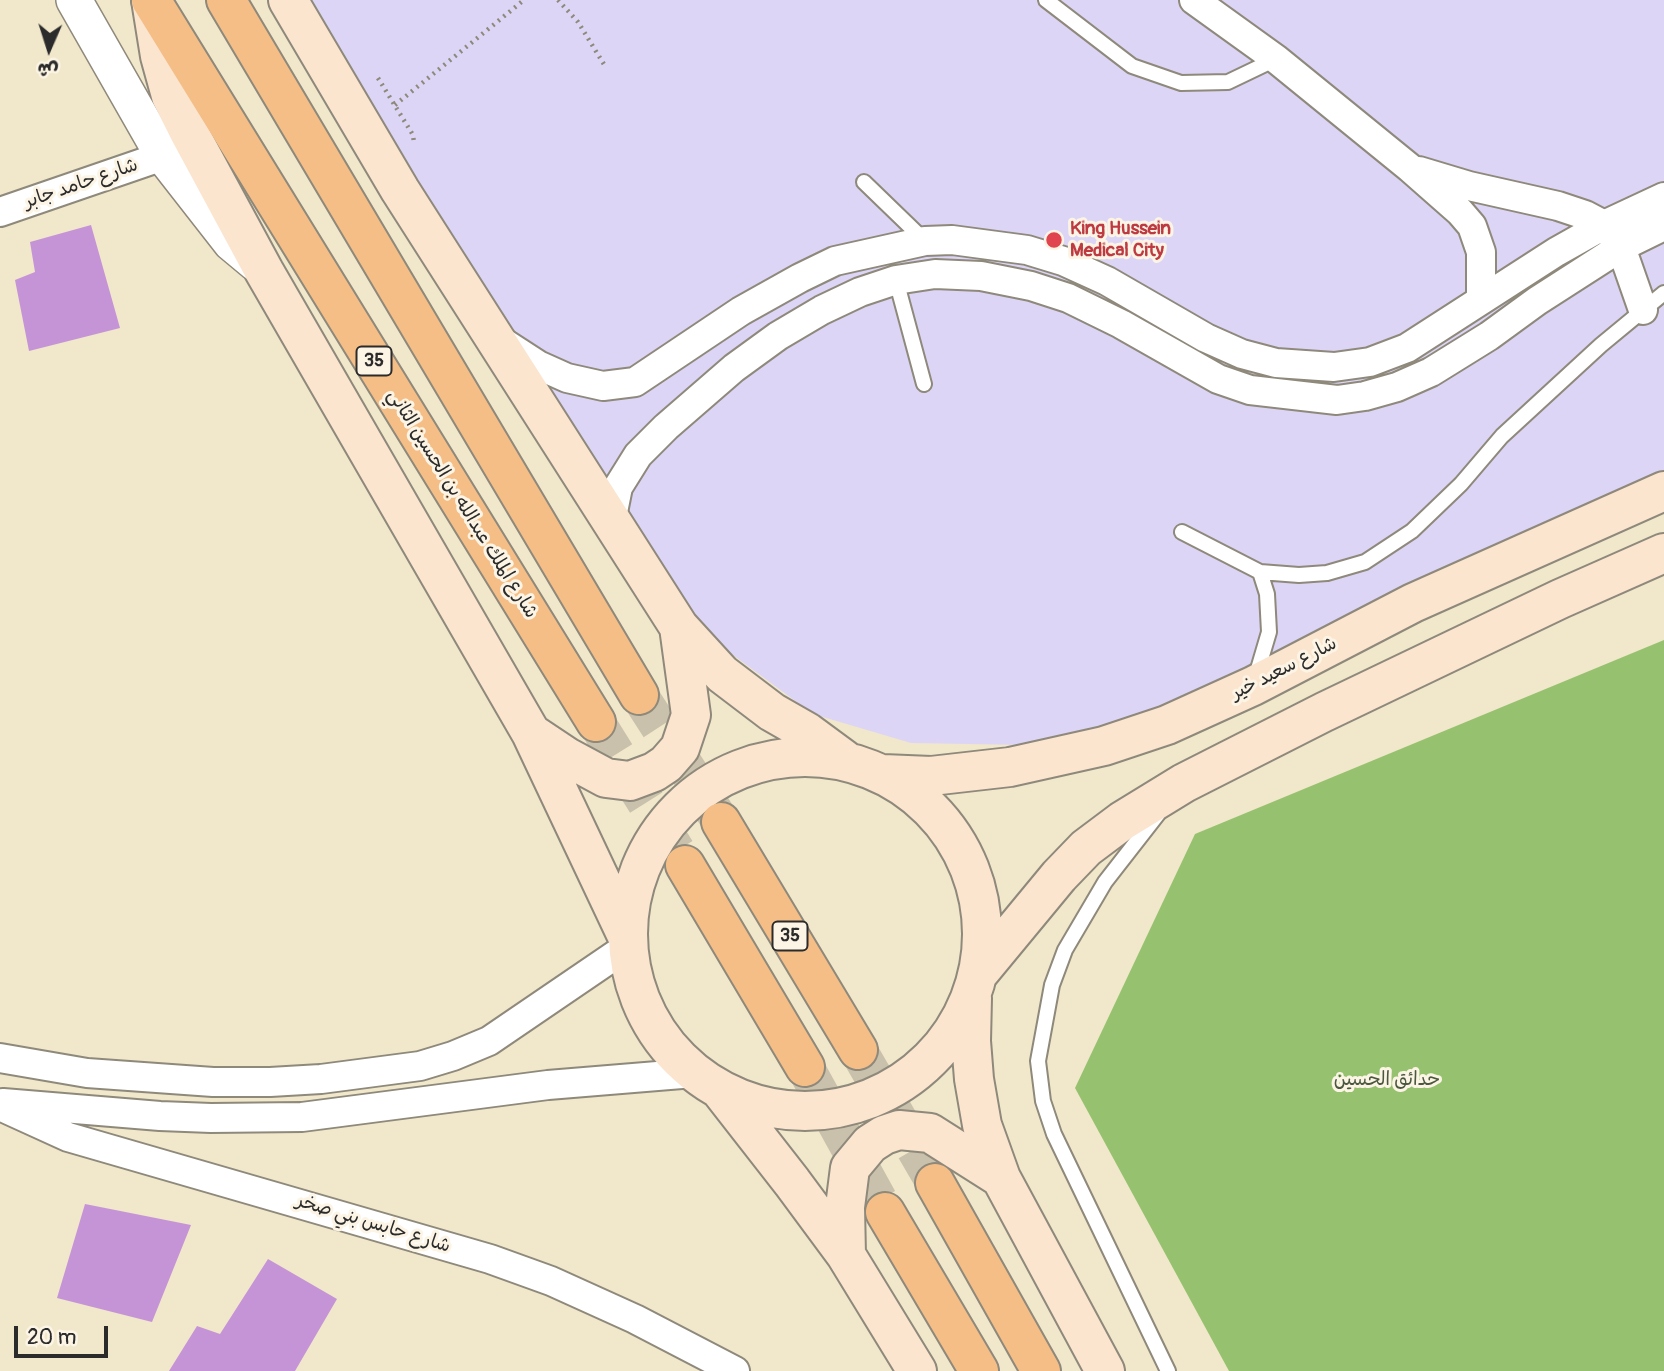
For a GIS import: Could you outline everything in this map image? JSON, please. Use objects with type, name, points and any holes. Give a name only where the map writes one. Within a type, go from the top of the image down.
[{"type":"highway","name":"شارع الملك عبدالله بن الحسين الثاني","points":[[151,0],[596,722]]},
{"type":"highway","points":[[226,0],[639,695]]},
{"type":"highway","name":"35","points":[[721,822],[858,1050]]},
{"type":"highway","points":[[685,865],[805,1067]]},
{"type":"highway","points":[[935,1183],[1041,1371]]},
{"type":"highway","points":[[885,1212],[979,1371]]},
{"type":"main road","points":[[151,0],[160,56],[171,96],[264,271],[531,733],[627,940]]},
{"type":"main road","points":[[288,0],[400,190],[679,627],[722,674],[772,712],[807,732],[846,761]]},
{"type":"main road","name":"شارع سعيد خير","points":[[883,774],[931,776],[1049,760],[1104,746],[1167,725],[1253,686],[1413,603],[1664,491]]},
{"type":"main road","points":[[708,1082],[753,1103],[786,1110],[831,1109],[884,1093],[913,1074],[938,1052],[958,1025],[975,984],[1059,876],[1086,848],[1122,821],[1184,783],[1324,712],[1560,599],[1664,554]]},
{"type":"main road","points":[[531,733],[593,772],[618,781],[642,778],[666,764],[684,740],[691,715],[679,627]]},
{"type":"main road","points":[[915,1370],[846,1255],[792,1182],[708,1082],[668,1047],[647,1017],[634,983],[627,940],[631,894],[644,856],[665,823],[694,794],[728,773],[766,760],[806,756],[846,761],[883,774],[909,789],[931,809],[950,831],[965,857],[976,885],[982,913],[983,943],[975,984],[971,1041],[982,1125],[1000,1178],[1105,1371]]},
{"type":"main road","points":[[846,1255],[845,1207],[850,1168],[870,1144],[884,1135],[899,1130],[930,1133],[1000,1178]]},
{"type":"street","points":[[74,0],[163,156],[231,243],[264,271]]},
{"type":"street","points":[[311,0],[317,17],[321,57]]},
{"type":"street","points":[[1194,0],[1276,59],[1460,212],[1472,226],[1481,252],[1481,299]]},
{"type":"street","name":"شارع حامد جابر","points":[[0,212],[163,156]]},
{"type":"street","points":[[1410,168],[1585,215],[1612,236],[1653,302]]},
{"type":"street","points":[[611,522],[618,486],[638,454],[734,368],[778,336],[822,310],[860,292],[897,280],[935,274],[981,276],[1031,286],[1068,298],[1100,313],[1218,379],[1250,390],[1338,400],[1386,390],[1431,372],[1489,336],[1537,301],[1612,236],[1664,197]]},
{"type":"street","points":[[494,337],[538,365],[567,378],[603,386],[635,382],[741,312],[835,261],[925,241],[952,240],[1027,250],[1063,261],[1107,281],[1206,338],[1242,354],[1276,363],[1334,367],[1370,362],[1407,348],[1481,299],[1612,236],[1664,226]]},
{"type":"street","points":[[0,1058],[87,1073],[213,1082],[321,1079],[420,1066],[489,1041],[627,940]]},
{"type":"street","name":"شارع حابس بني صخر","points":[[0,1104],[160,1116],[302,1116],[526,1087],[708,1082]]},
{"type":"street","name":"شارع حابس بني صخر","points":[[0,1104],[68,1137],[490,1259],[551,1281],[635,1319],[735,1371]]},
{"type":"lane","points":[[1046,0],[1132,66],[1181,83],[1228,82],[1276,59]]},
{"type":"lane","points":[[864,182],[925,241]]},
{"type":"lane","points":[[897,280],[924,384]]},
{"type":"lane","points":[[1182,532],[1260,572],[1299,575],[1327,573],[1365,562],[1412,531],[1461,484],[1502,436],[1601,345],[1653,302]]},
{"type":"lane","points":[[1253,686],[1269,632],[1267,594],[1260,572]]},
{"type":"lane","points":[[1168,1371],[1054,1134],[1043,1101],[1038,1061],[1052,985],[1065,950],[1105,882],[1184,783]]},
{"type":"path","points":[[395,105],[524,0]]},
{"type":"path","points":[[558,0],[578,22],[605,65]]},
{"type":"shaded area","name":"King Hussein Medical City","points":[[284,0],[1664,0],[1664,479],[1163,710],[1026,745],[911,743],[813,714],[710,638]]},
{"type":"green space","name":"حدائق الحسين","points":[[1664,640],[1664,1371],[1229,1371],[1075,1088],[1195,834]]},
{"type":"building","points":[[91,225],[120,328],[29,351],[15,280],[35,272],[30,242]]},
{"type":"building","points":[[85,1204],[191,1225],[152,1322],[57,1298]]},
{"type":"building","points":[[268,1259],[337,1299],[295,1371],[169,1371],[197,1326],[220,1334]]},
{"type":"tunnel","points":[[639,695],[721,822]]},
{"type":"tunnel","points":[[596,722],[685,865]]},
{"type":"tunnel","points":[[858,1050],[935,1183]]},
{"type":"tunnel","points":[[805,1067],[885,1212]]},
{"type":"place","name":"King Hussein Medical City","points":[[1054,240]]}]
